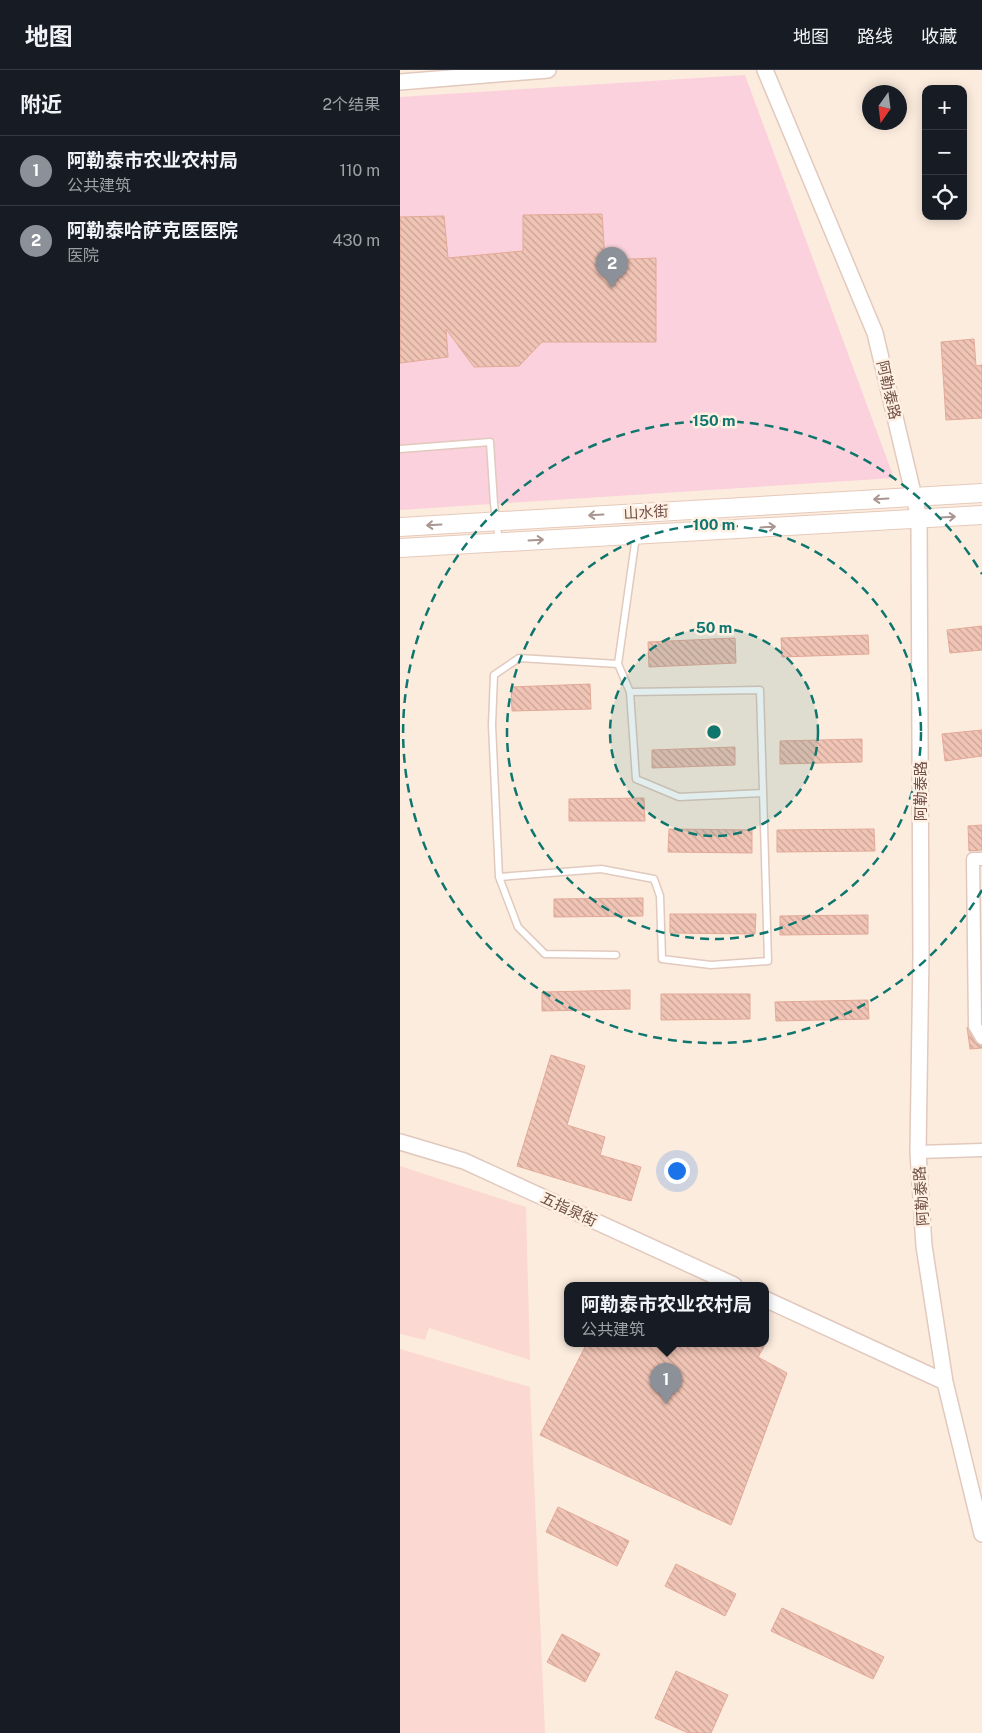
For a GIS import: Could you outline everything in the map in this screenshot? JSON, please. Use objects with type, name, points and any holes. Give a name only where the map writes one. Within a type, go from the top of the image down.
[{"type":"main road","name":"山水街","points":[[400,527],[982,493]]},
{"type":"main road","name":"山水街","points":[[400,548],[982,515]]},
{"type":"street","points":[[400,82],[548,70]]},
{"type":"street","name":"阿勒泰路","points":[[765,70],[876,334],[919,518],[921,954],[918,1152],[924,1246],[945,1382],[982,1534]]},
{"type":"street","points":[[982,859],[973,860],[975,1026],[982,1038]]},
{"type":"street","name":"五指泉街","points":[[400,1142],[464,1162],[727,1282]]},
{"type":"street","points":[[918,1152],[982,1150]]},
{"type":"street","points":[[769,1301],[945,1382]]},
{"type":"lane","points":[[400,449],[490,442],[499,542]]},
{"type":"lane","points":[[636,535],[618,664],[630,692],[636,779],[679,797],[763,793]]},
{"type":"lane","points":[[616,955],[545,954],[518,927],[499,877],[492,725],[494,675],[520,658],[618,664]]},
{"type":"lane","points":[[499,877],[601,869],[654,879],[660,896],[662,959],[711,965],[768,961],[760,690],[630,692]]},
{"type":"shaded area","points":[[745,75],[894,478],[400,510],[400,97]]},
{"type":"shaded area","points":[[400,1166],[526,1207],[530,1360],[429,1328],[425,1340],[400,1334]]},
{"type":"shaded area","points":[[400,1349],[530,1387],[545,1733],[400,1733]]},
{"type":"building","points":[[602,214],[605,260],[656,258],[656,342],[542,342],[519,366],[474,367],[446,329],[448,357],[400,363],[400,217],[444,216],[448,258],[523,251],[523,215]]},
{"type":"building","points":[[974,339],[976,366],[982,365],[982,418],[946,420],[941,342]]},
{"type":"building","points":[[982,626],[982,650],[950,653],[947,630]]},
{"type":"building","points":[[868,635],[869,654],[782,657],[781,638]]},
{"type":"building","points":[[735,638],[736,663],[649,667],[648,642]]},
{"type":"building","points":[[590,684],[591,709],[512,711],[511,687]]},
{"type":"building","points":[[982,730],[982,756],[945,761],[942,734]]},
{"type":"building","points":[[862,739],[862,762],[780,764],[780,741]]},
{"type":"building","points":[[735,747],[735,765],[652,768],[652,750]]},
{"type":"building","points":[[644,798],[645,821],[569,821],[569,799]]},
{"type":"building","points":[[982,825],[982,850],[969,851],[968,826]]},
{"type":"building","points":[[669,829],[752,830],[752,853],[668,852]]},
{"type":"building","points":[[874,829],[875,851],[777,852],[777,830]]},
{"type":"building","points":[[643,898],[643,916],[554,917],[554,899]]},
{"type":"building","points":[[670,914],[756,914],[755,934],[670,933]]},
{"type":"building","points":[[868,915],[868,934],[780,935],[780,916]]},
{"type":"building","points":[[630,990],[630,1009],[542,1011],[542,992]]},
{"type":"building","points":[[661,994],[750,994],[750,1019],[661,1020]]},
{"type":"building","points":[[868,1000],[869,1019],[776,1021],[775,1002]]},
{"type":"building","points":[[967,1027],[975,1042],[982,1046],[982,1048],[970,1049]]},
{"type":"building","points":[[551,1055],[585,1066],[567,1125],[605,1137],[600,1155],[641,1167],[631,1201],[517,1166]]},
{"type":"building","points":[[585,1347],[764,1347],[758,1357],[787,1373],[731,1525],[540,1435]]},
{"type":"building","points":[[558,1507],[629,1541],[617,1566],[546,1532]]},
{"type":"building","points":[[676,1564],[736,1594],[725,1616],[665,1586]]},
{"type":"building","points":[[782,1608],[884,1657],[873,1679],[771,1631]]},
{"type":"building","points":[[562,1634],[600,1654],[585,1682],[547,1662]]},
{"type":"building","points":[[676,1671],[728,1695],[711,1733],[688,1733],[655,1718]]},
{"type":"place","name":"阿勒泰哈萨克医医院","points":[[612,288]]},
{"type":"place","name":"阿勒泰市农业农村局","points":[[666,1404]]}]
